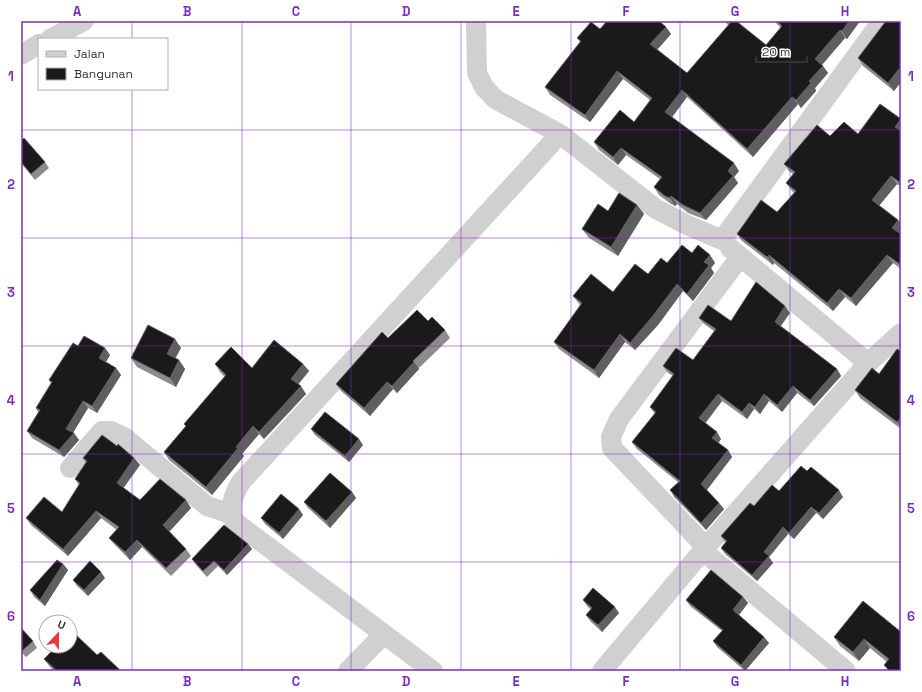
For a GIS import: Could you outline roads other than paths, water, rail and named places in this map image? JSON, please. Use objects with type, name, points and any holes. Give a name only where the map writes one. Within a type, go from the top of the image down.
[{"type":"street","points":[[52,38],[84,21]]},
{"type":"street","points":[[476,21],[477,73],[484,87],[495,99],[560,134],[656,210],[687,226],[722,240],[740,257],[868,364]]},
{"type":"street","points":[[722,240],[882,21]]},
{"type":"street","points":[[21,55],[38,45]]},
{"type":"street","points":[[433,671],[235,522],[231,514],[236,490],[241,482],[560,134]]},
{"type":"street","points":[[740,257],[620,419],[611,437],[612,448],[704,549],[846,671]]},
{"type":"street","points":[[602,671],[704,549],[868,364],[901,333]]},
{"type":"street","points":[[70,468],[102,431],[111,431],[124,437],[207,506],[231,514]]},
{"type":"street","points":[[348,671],[384,634]]}]
